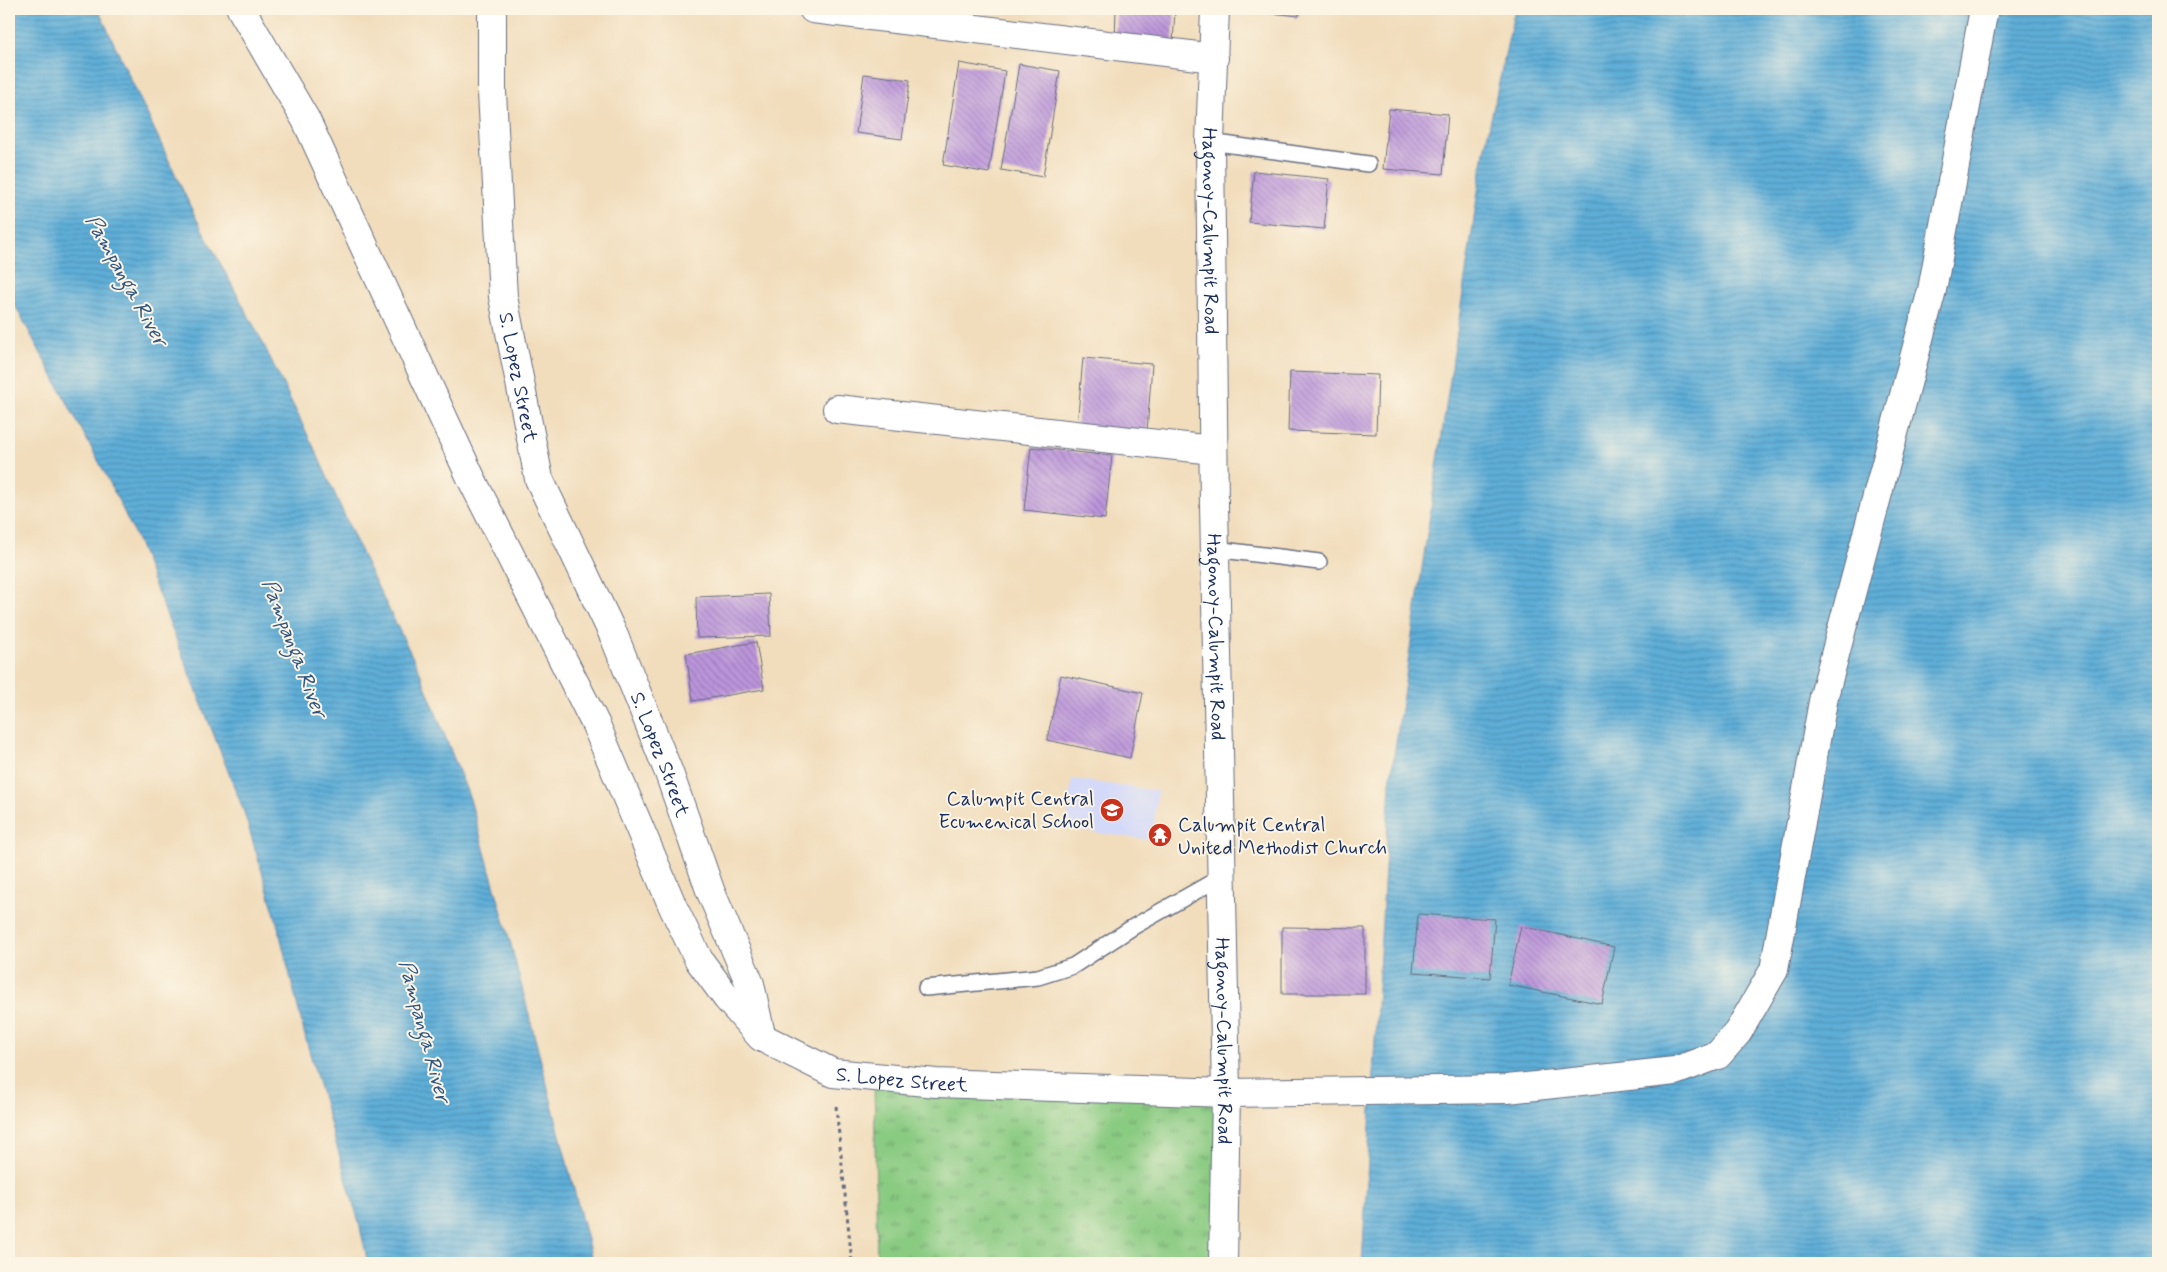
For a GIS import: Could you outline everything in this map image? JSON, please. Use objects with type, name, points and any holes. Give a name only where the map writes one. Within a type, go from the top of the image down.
[{"type":"street","points":[[241,9],[306,120],[472,480],[596,724],[673,908],[699,960],[727,998],[761,1037]]},
{"type":"street","name":"S. Lopez Street","points":[[492,9],[492,92],[503,297],[539,479],[614,636],[665,764],[710,890],[750,984],[761,1037],[795,1056],[833,1073],[936,1083],[1226,1093],[1507,1089],[1675,1071],[1718,1055],[1738,1032],[1774,970],[1824,696],[1932,290],[1984,9]]},
{"type":"street","points":[[813,9],[1214,58]]},
{"type":"street","name":"Hagonoy-Calumpit Road","points":[[1215,9],[1210,142],[1213,450],[1226,1093],[1223,1263]]},
{"type":"street","points":[[837,409],[1213,450]]},
{"type":"lane","points":[[1210,142],[1368,164]]},
{"type":"lane","points":[[1215,549],[1319,562]]},
{"type":"lane","points":[[926,988],[1038,977],[1073,966],[1132,927],[1221,878]]},
{"type":"path","points":[[833,1073],[852,1263]]},
{"type":"shaded area","name":"Calumpit Central Ecumenical School","points":[[1072,779],[1158,791],[1152,840],[1066,829]]},
{"type":"green space","points":[[874,1076],[1216,1090],[1218,1263],[877,1263]]},
{"type":"water","name":"Pampanga River","points":[[9,9],[98,9],[194,214],[262,341],[318,456],[364,559],[419,670],[470,799],[510,941],[593,1263],[368,1263],[359,1223],[306,1040],[275,915],[243,809],[135,535],[109,481],[9,294]]},
{"type":"water","points":[[1515,9],[2158,9],[2158,1263],[1362,1263],[1390,783],[1484,151]]},
{"type":"building","points":[[1116,9],[1175,9],[1173,44],[1115,41]]},
{"type":"building","points":[[1235,9],[1300,9],[1299,16]]},
{"type":"building","points":[[959,63],[1005,71],[989,173],[943,165]]},
{"type":"building","points":[[1019,64],[1060,71],[1043,177],[1001,170]]},
{"type":"building","points":[[864,74],[910,80],[902,139],[856,133]]},
{"type":"building","points":[[1389,109],[1448,114],[1443,174],[1383,169]]},
{"type":"building","points":[[1254,171],[1329,179],[1324,229],[1249,222]]},
{"type":"building","points":[[1083,358],[1152,364],[1147,432],[1077,426]]},
{"type":"building","points":[[1290,372],[1378,375],[1376,434],[1288,431]]},
{"type":"building","points":[[1031,447],[1112,456],[1105,519],[1024,510]]},
{"type":"building","points":[[769,594],[771,636],[697,638],[696,597]]},
{"type":"building","points":[[756,642],[764,689],[693,701],[686,654]]},
{"type":"building","points":[[1061,675],[1143,693],[1130,758],[1047,740]]},
{"type":"building","points":[[1418,914],[1495,919],[1490,978],[1413,972]]},
{"type":"building","points":[[1521,926],[1614,947],[1602,1004],[1508,985]]},
{"type":"building","points":[[1282,927],[1365,928],[1365,994],[1282,994]]},
{"type":"place","name":"Calumpit Central Ecumenical School","points":[[1112,810]]},
{"type":"place","name":"Calumpit Central United Methodist Church","points":[[1160,835]]}]
